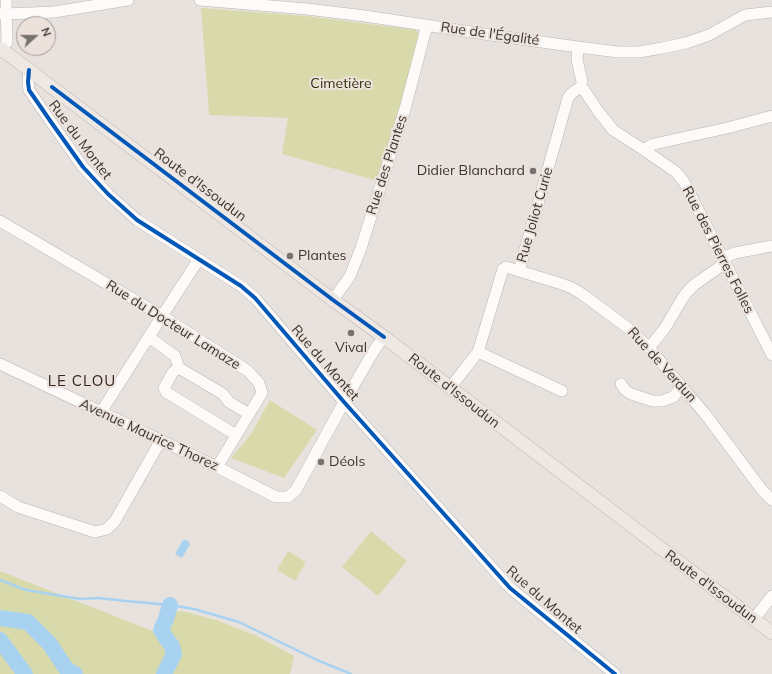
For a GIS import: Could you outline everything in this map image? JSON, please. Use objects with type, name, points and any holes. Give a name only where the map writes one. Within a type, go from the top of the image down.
[{"type":"main road","name":"Route d'Issoudun","points":[[1,50],[384,337],[772,633]]},
{"type":"street","points":[[1,50],[7,42],[3,14],[6,0]]},
{"type":"street","points":[[3,14],[54,12],[128,0]]},
{"type":"street","name":"Rue de l'Égalité","points":[[200,0],[304,4],[365,16],[618,52],[640,52],[698,40],[745,15],[772,12]]},
{"type":"street","name":"Rue des Plantes","points":[[333,300],[350,276],[361,248],[405,109],[427,25]]},
{"type":"street","name":"Rue des Pierres Folles","points":[[578,47],[577,59],[582,86],[598,111],[613,130],[676,172],[684,182],[772,355]]},
{"type":"street","name":"Rue du Montet","points":[[29,70],[29,90],[83,167],[108,194],[137,220],[241,286],[255,298],[344,402],[510,588],[615,674]]},
{"type":"street","name":"Rue Joliot Curie","points":[[450,388],[478,352],[503,269],[506,267],[519,271],[568,98],[582,86]]},
{"type":"street","points":[[644,150],[654,144],[727,128],[772,116]]},
{"type":"street","name":"Rue du Docteur Lamaze","points":[[0,221],[162,316],[248,372],[259,383],[262,393],[217,467]]},
{"type":"street","points":[[649,348],[665,328],[687,292],[723,260],[734,253],[772,246]]},
{"type":"street","points":[[102,412],[198,259]]},
{"type":"street","name":"Rue de Verdun","points":[[519,271],[562,284],[582,294],[628,328],[649,348],[706,415],[762,490],[772,500]]},
{"type":"street","points":[[149,337],[176,356],[179,368],[223,394],[229,402],[249,414]]},
{"type":"street","points":[[344,402],[375,349],[384,337]]},
{"type":"street","points":[[478,352],[562,391]]},
{"type":"street","name":"Avenue Maurice Thorez","points":[[0,364],[217,467],[276,497],[288,497],[296,490],[344,402]]},
{"type":"street","points":[[179,368],[173,372],[164,388],[166,392],[236,435]]},
{"type":"street","points":[[621,384],[625,390],[631,394],[653,401],[662,401],[673,397],[682,387]]},
{"type":"street","points":[[0,496],[18,507],[95,532],[107,529],[115,521],[160,440]]},
{"type":"street","points":[[754,619],[772,596]]},
{"type":"green space","name":"Cimetière","points":[[201,8],[306,16],[416,30],[420,36],[378,181],[282,154],[288,118],[209,115]]},
{"type":"green space","points":[[270,400],[317,430],[284,478],[231,458],[251,434]]},
{"type":"green space","points":[[371,531],[407,561],[378,596],[342,567]]},
{"type":"green space","points":[[288,551],[306,562],[295,581],[277,570]]},
{"type":"green space","points":[[0,571],[168,637],[165,630],[171,613],[182,611],[216,620],[255,635],[294,656],[290,674],[0,674]]},
{"type":"water","points":[[183,540],[187,540],[190,544],[182,558],[175,554]]},
{"type":"waterway","points":[[0,580],[26,590],[80,599],[98,598],[170,605],[194,609],[239,622],[317,660],[351,674]]},
{"type":"waterway","points":[[164,674],[174,654],[172,646],[161,630],[170,605]]},
{"type":"waterway","points":[[0,618],[28,622],[49,643],[67,670],[75,674]]},
{"type":"waterway","points":[[0,640],[25,674]]},
{"type":"cycle path","points":[[29,70],[29,90],[83,167],[108,194],[137,220],[241,286],[255,298],[344,402],[510,588],[615,674]]},
{"type":"cycle path","points":[[52,87],[384,337]]},
{"type":"place","name":"Didier Blanchard","points":[[533,171]]},
{"type":"place","name":"Plantes","points":[[290,256]]},
{"type":"place","name":"Vival","points":[[351,333]]},
{"type":"place","name":"Déols","points":[[321,462]]},
{"type":"district","name":"LE CLOU","points":[[82,381]]}]
